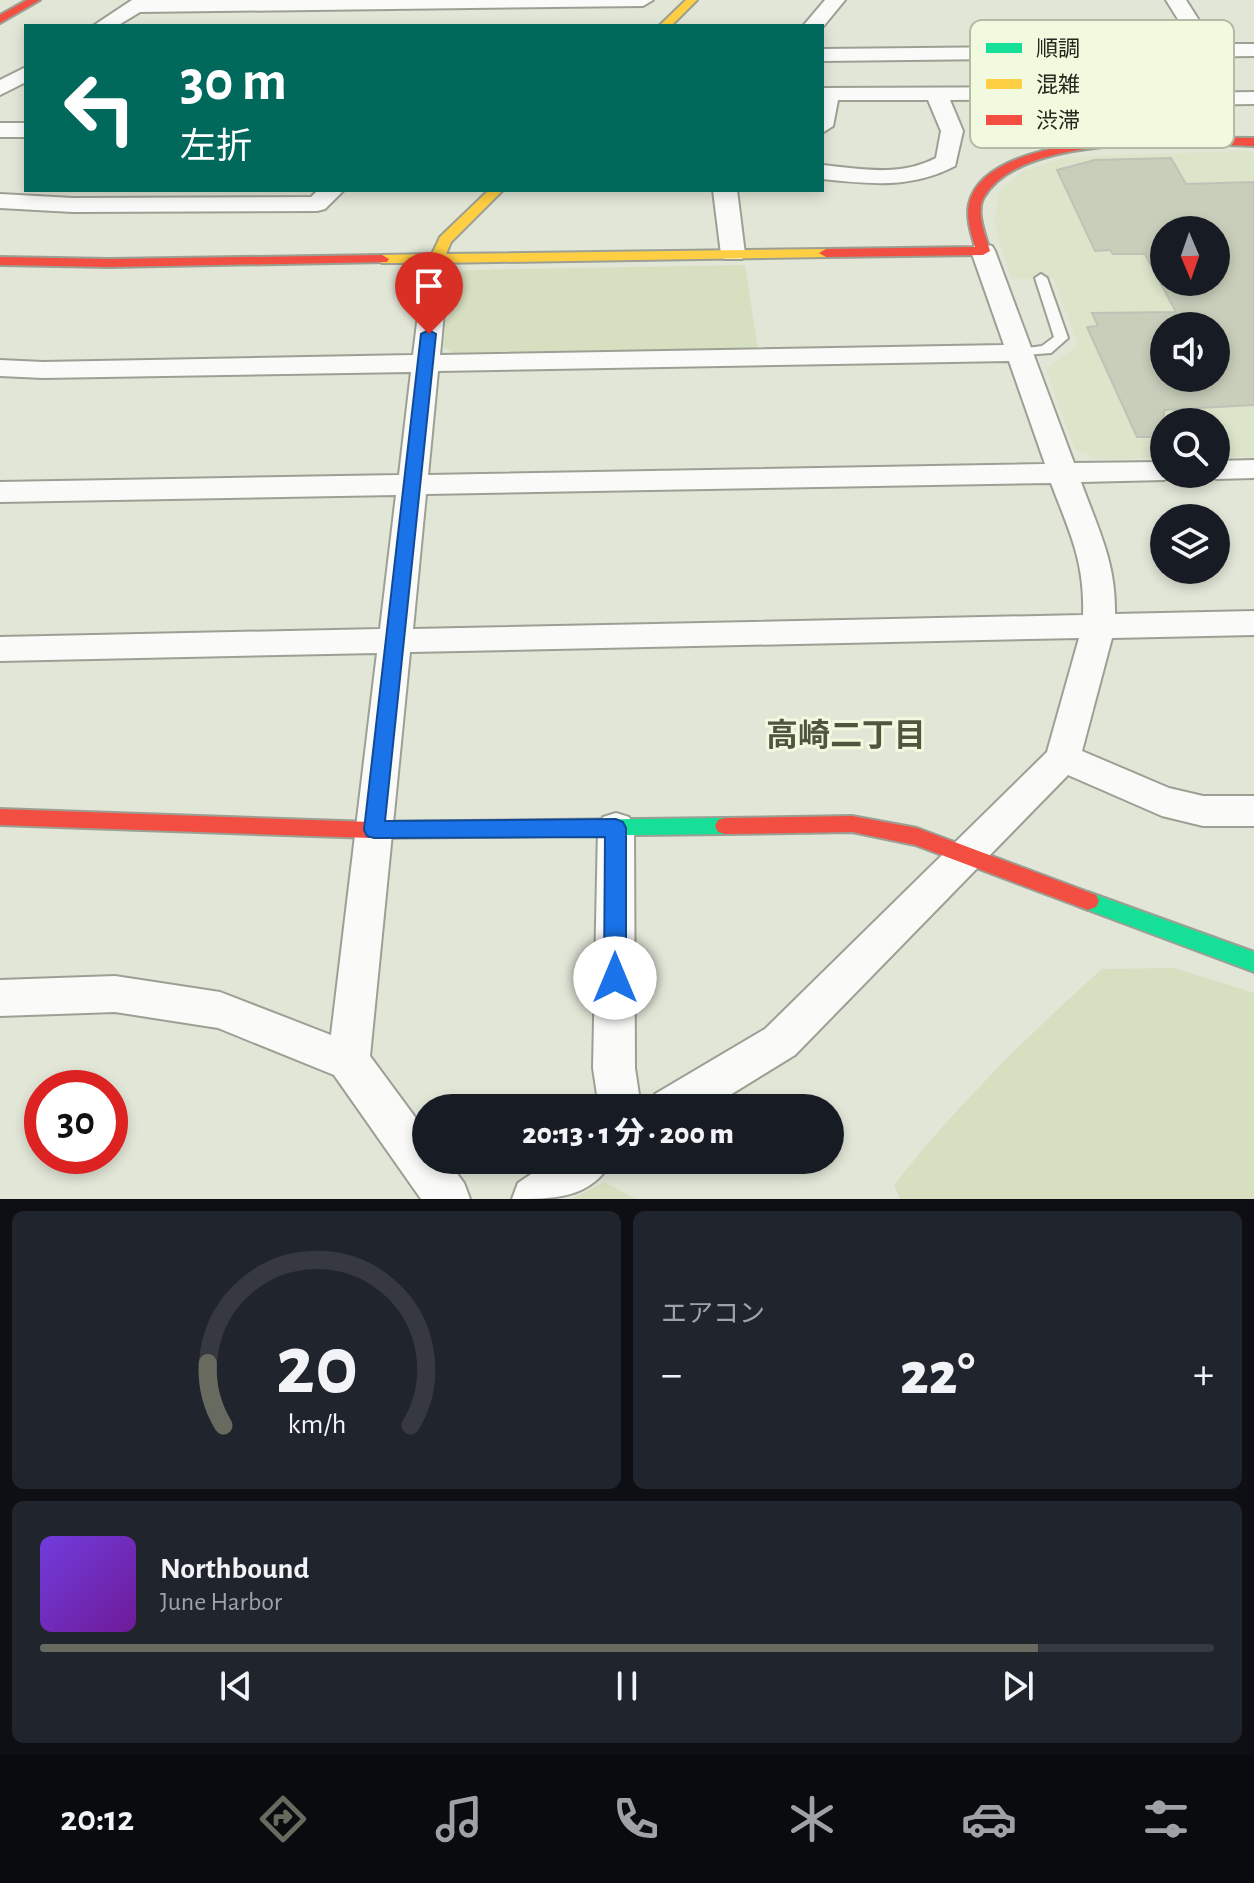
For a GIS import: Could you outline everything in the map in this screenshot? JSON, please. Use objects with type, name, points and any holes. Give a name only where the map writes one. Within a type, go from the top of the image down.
[{"type":"street","points":[[0,20],[35,0]]},
{"type":"street","points":[[530,18],[551,0]]},
{"type":"street","points":[[106,24],[141,3],[643,0]]},
{"type":"street","points":[[667,24],[692,0]]},
{"type":"street","points":[[815,24],[835,0]]},
{"type":"street","points":[[1176,0],[1189,20]]},
{"type":"street","points":[[824,55],[970,53]]},
{"type":"street","points":[[0,89],[24,74]]},
{"type":"street","points":[[824,172],[907,178],[930,171],[947,161],[952,131],[936,93]]},
{"type":"street","points":[[826,94],[970,93]]},
{"type":"street","points":[[1234,98],[1254,98]]},
{"type":"street","points":[[0,130],[24,130]]},
{"type":"street","points":[[1234,142],[1254,142]]},
{"type":"street","points":[[693,1094],[780,1042],[1063,758],[1099,625],[1100,590],[1093,549],[1018,353],[977,226],[978,197],[990,177],[1024,157],[1070,148]]},
{"type":"street","points":[[0,201],[73,205],[317,204],[330,192]]},
{"type":"street","points":[[349,1061],[437,259],[445,240],[494,192]]},
{"type":"street","points":[[725,192],[733,254]]},
{"type":"street","points":[[0,261],[110,263],[983,251]]},
{"type":"street","points":[[0,368],[43,370],[1018,353]]},
{"type":"street","points":[[1230,470],[1254,469]]},
{"type":"street","points":[[0,492],[1150,471]]},
{"type":"street","points":[[0,649],[1254,623]]},
{"type":"street","points":[[1063,758],[1162,801],[1203,811],[1254,811]]},
{"type":"street","points":[[0,817],[374,830],[852,824],[906,834],[1254,962]]},
{"type":"street","points":[[616,828],[614,1068],[618,1094]]},
{"type":"street","points":[[0,998],[115,994],[220,1010],[349,1061],[448,1199]]},
{"type":"street","points":[[534,1199],[570,1174]]},
{"type":"lane","points":[[1018,353],[1046,350],[1061,338],[1041,278]]},
{"type":"shaded area","points":[[1250,151],[1254,156],[1254,457],[1230,457],[1230,408],[1150,408],[1150,458],[1098,459],[1075,449],[1046,369],[1078,345],[1054,278],[1012,279],[994,224],[999,192],[1021,172],[1066,157]]},
{"type":"shaded area","points":[[745,265],[758,350],[456,355],[443,347],[452,277],[467,270]]},
{"type":"shaded area","points":[[1174,968],[1254,993],[1254,1199],[900,1199],[894,1185],[942,1127],[1020,1046],[1102,969]]},
{"type":"shaded area","points":[[604,1182],[636,1199],[571,1199]]},
{"type":"building","points":[[1171,158],[1186,184],[1254,182],[1254,405],[1150,408],[1150,437],[1137,437],[1087,327],[1098,326],[1092,313],[1150,312],[1150,392],[1230,392],[1230,312],[1176,312],[1167,296],[1230,296],[1230,216],[1150,216],[1150,263],[1145,254],[1095,251],[1057,170],[1095,160]]},
{"type":"traffic: fast","points":[[371,830],[725,826]]},
{"type":"traffic: fast","points":[[1088,901],[1254,962]]},
{"type":"traffic: slow","points":[[667,24],[692,0]]},
{"type":"traffic: slow","points":[[437,259],[445,240],[494,192]]},
{"type":"traffic: slow","points":[[382,259],[826,253]]},
{"type":"traffic: jam","points":[[0,20],[35,0]]},
{"type":"traffic: jam","points":[[1234,141],[1254,142]]},
{"type":"traffic: jam","points":[[826,253],[983,251],[975,216],[978,196],[997,174],[1027,159],[1070,148]]},
{"type":"traffic: jam","points":[[0,261],[110,263],[382,259]]},
{"type":"traffic: jam","points":[[0,817],[371,830]]},
{"type":"traffic: jam","points":[[725,826],[852,824],[917,837],[1088,901]]},
{"type":"district","name":"高崎二丁目","points":[[846,736]]},
{"type":"route","points":[[429,334],[374,830],[616,828],[615,978]]}]
